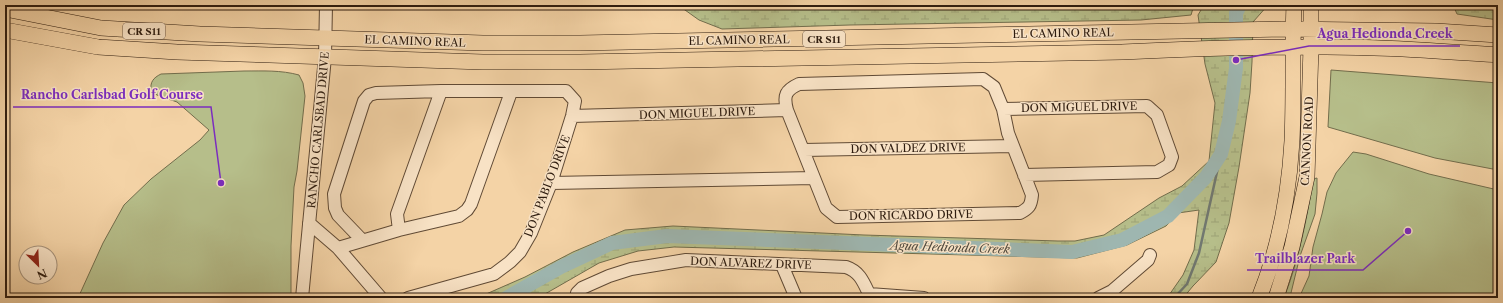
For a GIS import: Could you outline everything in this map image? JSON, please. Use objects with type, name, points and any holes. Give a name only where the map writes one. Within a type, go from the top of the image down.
[{"type":"main road","name":"CANNON ROAD","points":[[1259,298],[1278,243],[1285,209],[1292,142],[1294,5]]},
{"type":"main road","name":"CANNON ROAD","points":[[1276,298],[1292,247],[1307,177],[1311,47],[1310,5]]},
{"type":"main road","name":"EL CAMINO REAL","points":[[5,9],[100,28],[200,34],[483,43],[580,43],[1293,28],[1436,31],[1498,35]]},
{"type":"main road","name":"EL CAMINO REAL","points":[[5,30],[98,47],[178,52],[482,62],[580,62],[1122,52],[1252,47],[1379,48],[1498,55]]},
{"type":"street","name":"RANCHO CARLSBAD DRIVE","points":[[302,298],[325,57],[326,5]]},
{"type":"street","name":"DON MIGUEL DRIVE","points":[[572,116],[787,110],[784,100],[790,88],[799,84],[983,79],[994,87],[1003,109],[1008,133],[1024,175],[1157,172],[1169,166],[1172,157],[1157,115],[1147,106],[1003,109]]},
{"type":"street","points":[[399,230],[397,214],[441,91]]},
{"type":"street","points":[[362,240],[338,215],[335,208],[334,194],[364,101],[370,95],[376,93],[441,91],[566,91],[575,101],[572,116]]},
{"type":"street","points":[[338,248],[399,230],[458,216],[467,210],[471,204],[511,92]]},
{"type":"street","points":[[551,182],[814,178],[787,110]]},
{"type":"street","name":"DON PABLO DRIVE","points":[[408,298],[494,274],[520,252],[531,233],[551,182],[572,116]]},
{"type":"street","name":"DON VALDEZ DRIVE","points":[[804,150],[1013,146]]},
{"type":"street","name":"DON RICARDO DRIVE","points":[[814,178],[826,208],[837,217],[1020,213],[1029,209],[1032,195],[1024,175]]},
{"type":"street","name":"RANCHO CARLSBAD DRIVE","points":[[309,223],[338,248],[381,298]]},
{"type":"street","points":[[1098,298],[1112,291],[1148,260],[1150,255]]},
{"type":"street","name":"DON ALVAREZ DRIVE","points":[[576,298],[577,293],[582,288],[609,276],[631,269],[686,260],[846,267],[854,270],[860,275],[870,296]]},
{"type":"street","points":[[782,265],[796,298]]},
{"type":"street","points":[[870,296],[924,298]]},
{"type":"green space","points":[[678,5],[1194,5],[1191,15],[1141,20],[850,25],[722,29],[699,20]]},
{"type":"green space","points":[[1204,5],[1268,5],[1253,22],[1250,93],[1229,223],[1216,262],[1183,298],[1167,298],[1183,275],[1194,250],[1199,210],[1178,213],[1166,226],[1127,245],[1077,258],[674,247],[638,251],[599,263],[538,298],[477,298],[525,277],[573,252],[625,230],[673,226],[864,235],[1058,241],[1075,241],[1104,235],[1159,198],[1182,186],[1209,161],[1215,103],[1205,64],[1198,15]]},
{"type":"green space","points":[[1453,5],[1498,5],[1498,20],[1457,14]]},
{"type":"green space","points":[[1331,70],[1498,83],[1498,170],[1435,158],[1328,127]]},
{"type":"green space","points":[[244,71],[292,73],[299,75],[303,83],[305,96],[294,187],[291,246],[291,298],[78,298],[103,243],[124,205],[151,179],[200,140],[209,130],[177,102],[157,95],[151,91],[153,81],[161,74]]},
{"type":"green space","points":[[1353,152],[1366,154],[1429,174],[1498,190],[1498,298],[1299,298],[1309,276],[1313,247],[1327,192],[1336,173]]},
{"type":"green space","points":[[1317,178],[1315,214],[1300,256],[1290,297],[1284,298],[1302,239],[1313,179]]},
{"type":"waterway","name":"Agua Hedionda Creek","points":[[506,298],[561,267],[612,243],[667,236],[1072,252],[1122,240],[1168,216],[1206,177],[1221,154],[1229,121],[1236,68],[1236,13],[1240,5]]},
{"type":"waterway","points":[[1174,298],[1187,284],[1199,253],[1221,154]]},
{"type":"place","name":"Agua Hedionda Creek","points":[[1236,60]]},
{"type":"place","name":"Rancho Carlsbad Golf Course","points":[[221,183]]},
{"type":"place","name":"Trailblazer Park","points":[[1408,231]]}]
